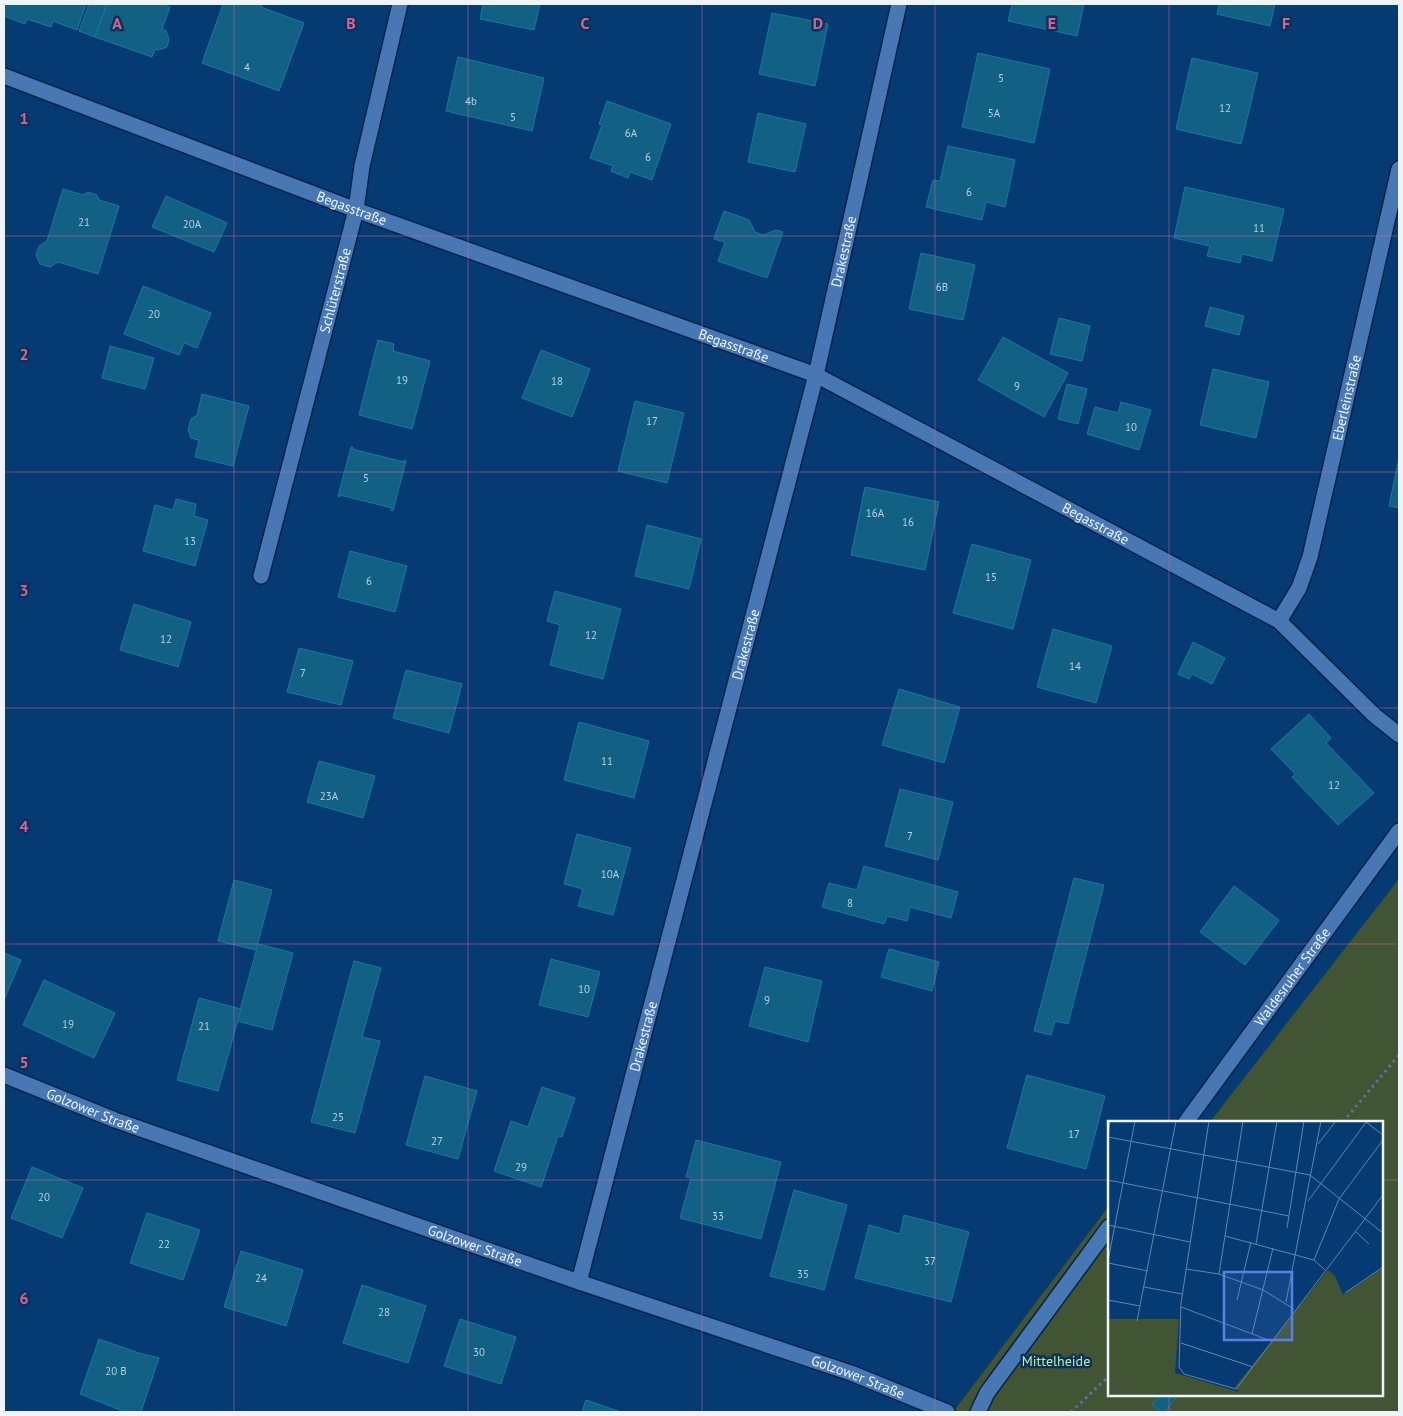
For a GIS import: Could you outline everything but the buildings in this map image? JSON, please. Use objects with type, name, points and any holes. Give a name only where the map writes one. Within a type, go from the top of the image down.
[{"type":"street","name":"Schlüterstraße","points":[[261,576],[356,210],[362,166],[400,4]]},
{"type":"street","name":"Drakestraße","points":[[579,1282],[816,375],[898,4]]},
{"type":"street","name":"Begasstraße","points":[[4,76],[356,210],[816,375],[1279,621],[1374,716],[1399,735]]},
{"type":"street","name":"Eberleinstraße","points":[[1279,621],[1299,588],[1310,557],[1399,170]]},
{"type":"street","name":"Waldesruher Straße","points":[[1187,1121],[1399,831]]},
{"type":"street","name":"Golzower Straße","points":[[4,1075],[115,1120],[579,1282],[851,1373],[948,1412]]},
{"type":"street","points":[[978,1412],[988,1393],[1108,1228]]},
{"type":"path","points":[[1344,1121],[1399,1056]]},
{"type":"path","points":[[1071,1412],[1108,1377]]},
{"type":"green space","name":"Mittelheide","points":[[1399,879],[1399,1412],[953,1412],[1108,1207],[1108,1396],[1383,1396],[1383,1121],[1211,1121]]}]
